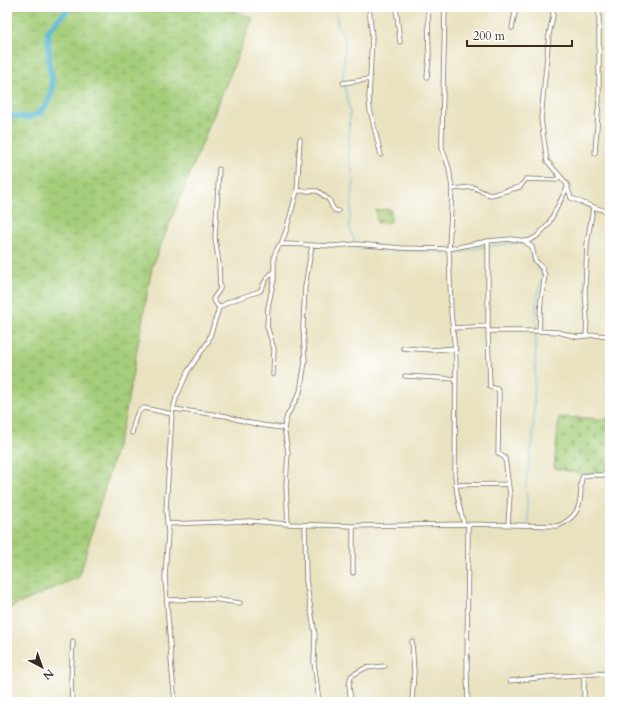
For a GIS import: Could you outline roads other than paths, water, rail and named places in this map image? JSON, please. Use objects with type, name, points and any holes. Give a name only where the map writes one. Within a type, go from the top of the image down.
[{"type":"street","points":[[369,7],[372,37],[369,98],[370,110],[381,155]]},
{"type":"street","points":[[396,7],[400,42]]},
{"type":"street","points":[[427,77],[429,57],[428,7]]},
{"type":"street","points":[[445,7],[442,148],[449,168],[452,188],[450,249],[451,312],[456,348],[455,485],[458,506],[466,524],[468,702]]},
{"type":"street","points":[[512,28],[516,7]]},
{"type":"street","points":[[553,7],[541,119],[547,160],[559,177],[568,186],[571,198],[584,202],[593,208],[610,212]]},
{"type":"street","points":[[595,153],[599,100],[599,7]]},
{"type":"street","points":[[343,83],[370,79]]},
{"type":"street","points":[[273,375],[274,349],[267,326],[268,307],[274,279],[275,253],[281,244],[286,231],[297,191],[300,140]]},
{"type":"street","points":[[219,169],[215,238],[219,264],[220,289],[213,300],[219,308]]},
{"type":"street","points":[[452,188],[473,187],[491,195],[522,187],[526,179],[556,180],[559,177]]},
{"type":"street","points":[[281,244],[338,246],[356,244],[401,248],[450,249],[488,241],[519,239],[528,241],[536,237],[548,225],[568,186]]},
{"type":"street","points":[[297,191],[318,191],[329,200],[334,210],[338,210]]},
{"type":"street","points":[[586,336],[587,318],[585,291],[587,244],[593,208]]},
{"type":"street","points":[[519,239],[532,247],[535,260],[546,275],[541,300],[539,331]]},
{"type":"street","points":[[488,241],[488,331],[490,387],[498,388],[499,391],[498,453],[506,458],[510,495],[508,525]]},
{"type":"street","points":[[288,524],[286,485],[288,452],[284,428],[287,416],[300,392],[305,362],[303,327],[305,287],[312,245]]},
{"type":"street","points":[[175,702],[165,578],[167,524],[166,510],[173,409],[176,398],[190,367],[208,342],[219,308],[228,302],[260,291],[267,278],[274,271]]},
{"type":"street","points":[[453,328],[488,326]]},
{"type":"street","points":[[488,331],[558,332],[577,337],[610,336]]},
{"type":"street","points":[[403,348],[433,350],[456,348]]},
{"type":"street","points":[[405,376],[456,378]]},
{"type":"street","points":[[132,433],[138,412],[141,409],[144,408],[172,414]]},
{"type":"street","points":[[173,409],[227,416],[233,419],[266,426],[284,428]]},
{"type":"street","points":[[167,524],[250,521],[305,525],[353,526],[466,524],[558,526],[572,517],[578,508],[580,503],[582,478],[590,475],[610,475]]},
{"type":"street","points":[[455,485],[508,484]]},
{"type":"street","points":[[305,525],[306,581],[315,634],[316,644],[314,662],[319,702]]},
{"type":"street","points":[[353,526],[353,573]]},
{"type":"street","points":[[167,600],[212,599],[240,604]]},
{"type":"street","points":[[72,702],[71,678],[73,641]]},
{"type":"street","points":[[412,641],[414,672],[412,702]]},
{"type":"street","points":[[351,702],[349,685],[351,676],[365,668],[385,666]]},
{"type":"street","points":[[510,680],[610,673]]},
{"type":"street","points":[[584,674],[584,702]]},
{"type":"waterway","points":[[7,115],[28,118],[40,113],[48,103],[52,90],[52,78],[49,65],[48,31],[70,7]]},
{"type":"waterway","points":[[332,7],[336,14],[338,27],[345,37],[343,81]]},
{"type":"waterway","points":[[344,84],[350,112],[348,155],[354,179],[349,227],[355,242]]},
{"type":"waterway","points":[[489,246],[522,242],[525,244]]},
{"type":"waterway","points":[[357,246],[361,249],[447,252]]},
{"type":"waterway","points":[[450,253],[459,253],[486,246]]},
{"type":"waterway","points":[[530,247],[532,260],[539,268],[542,275],[536,304],[536,330]]},
{"type":"waterway","points":[[528,523],[526,480],[533,439],[536,333]]}]
